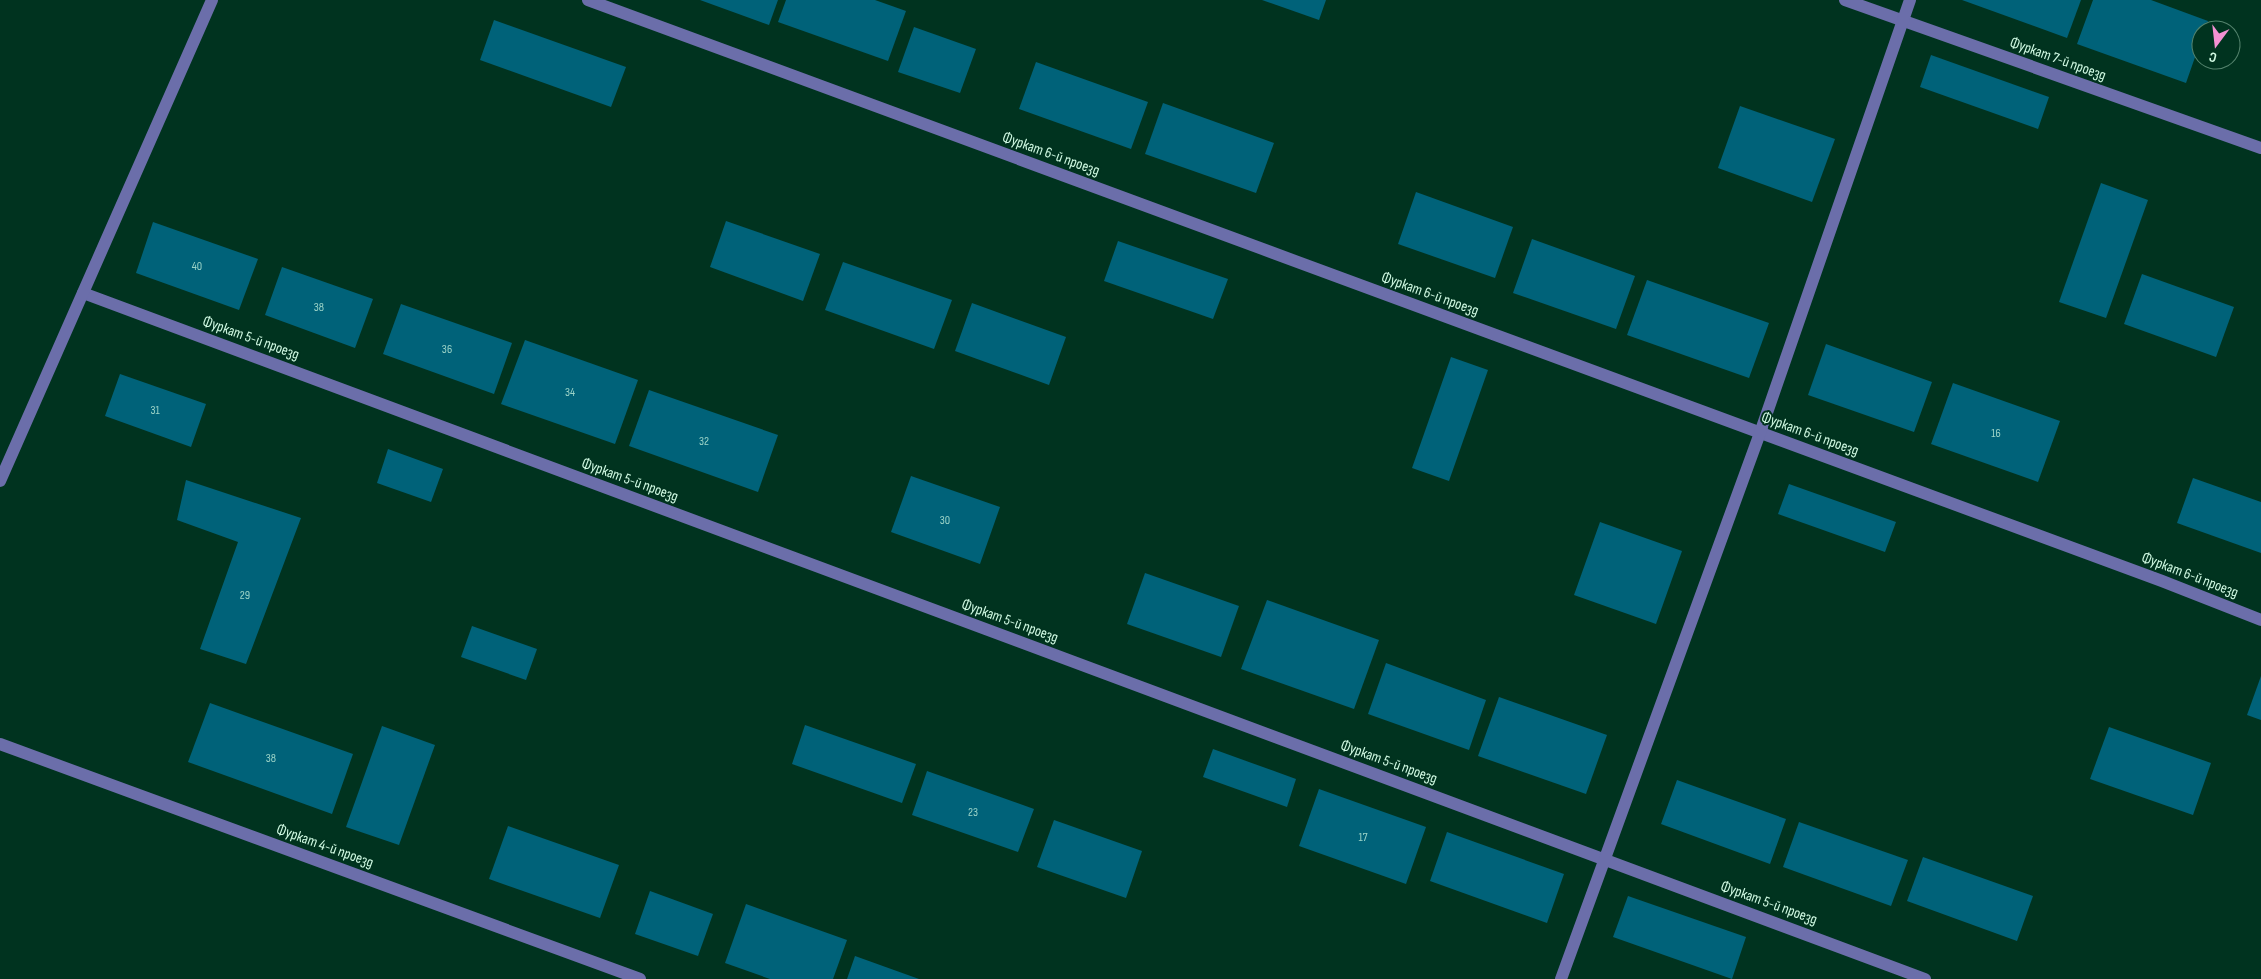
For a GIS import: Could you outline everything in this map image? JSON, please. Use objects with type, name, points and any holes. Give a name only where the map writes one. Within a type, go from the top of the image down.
[{"type":"street","points":[[0,481],[212,0]]},
{"type":"street","name":"Фуркат 6-й проезд","points":[[588,0],[2162,581],[2261,620]]},
{"type":"street","name":"Фуркат 7-й проезд","points":[[1845,0],[2261,148]]},
{"type":"street","points":[[1560,979],[1760,433],[1910,0]]},
{"type":"street","name":"Фуркат 5-й проезд","points":[[83,293],[1925,979]]},
{"type":"street","name":"Фуркат 4-й проезд","points":[[0,744],[640,979]]},
{"type":"building","points":[[700,0],[778,0],[769,25]]},
{"type":"building","points":[[786,0],[875,0],[906,11],[888,61],[778,22]]},
{"type":"building","points":[[1262,0],[1326,0],[1319,20]]},
{"type":"building","points":[[1962,0],[2081,0],[2067,38]]},
{"type":"building","points":[[2093,0],[2151,0],[2205,20],[2191,20],[2191,69],[2186,83],[2077,44]]},
{"type":"building","points":[[494,20],[626,67],[611,107],[480,60]]},
{"type":"building","points":[[914,27],[976,49],[960,93],[898,72]]},
{"type":"building","points":[[1931,55],[2049,97],[2038,129],[1920,87]]},
{"type":"building","points":[[1036,62],[1148,102],[1131,149],[1019,109]]},
{"type":"building","points":[[1163,103],[1274,143],[1256,193],[1145,154]]},
{"type":"building","points":[[1740,106],[1835,139],[1812,202],[1718,168]]},
{"type":"building","points":[[2101,183],[2148,200],[2106,318],[2059,302]]},
{"type":"building","points":[[1416,192],[1513,227],[1495,278],[1398,244]]},
{"type":"building","points":[[726,221],[820,254],[803,301],[710,267]]},
{"type":"building","points":[[153,222],[258,259],[239,310],[136,273]]},
{"type":"building","points":[[1532,239],[1635,276],[1616,329],[1513,293]]},
{"type":"building","points":[[1118,241],[1228,279],[1213,319],[1104,281]]},
{"type":"building","points":[[843,262],[952,300],[934,349],[825,310]]},
{"type":"building","points":[[282,267],[373,299],[355,348],[265,315]]},
{"type":"building","points":[[2142,274],[2234,307],[2216,357],[2124,324]]},
{"type":"building","points":[[1647,280],[1769,323],[1749,378],[1627,335]]},
{"type":"building","points":[[972,303],[1066,337],[1049,385],[955,351]]},
{"type":"building","points":[[401,304],[512,343],[494,394],[383,354]]},
{"type":"building","points":[[525,340],[638,380],[615,444],[501,404]]},
{"type":"building","points":[[1826,344],[1932,382],[1914,432],[1808,395]]},
{"type":"building","points":[[1451,357],[1488,370],[1449,481],[1412,468]]},
{"type":"building","points":[[120,374],[206,404],[191,447],[105,416]]},
{"type":"building","points":[[1953,383],[2060,421],[2038,482],[1931,444]]},
{"type":"building","points":[[649,390],[778,435],[758,492],[629,446]]},
{"type":"building","points":[[388,449],[443,469],[431,502],[377,483]]},
{"type":"building","points":[[911,476],[1000,507],[980,564],[891,532]]},
{"type":"building","points":[[2193,478],[2261,502],[2261,553],[2177,523]]},
{"type":"building","points":[[186,480],[301,518],[246,664],[200,649],[238,542],[177,520]]},
{"type":"building","points":[[1789,484],[1896,522],[1885,552],[1778,514]]},
{"type":"building","points":[[1600,522],[1682,551],[1656,624],[1574,595]]},
{"type":"building","points":[[1145,573],[1239,606],[1221,657],[1127,624]]},
{"type":"building","points":[[1267,600],[1379,640],[1354,709],[1241,669]]},
{"type":"building","points":[[472,626],[537,649],[526,680],[461,657]]},
{"type":"building","points":[[1386,663],[1486,700],[1469,750],[1368,714]]},
{"type":"building","points":[[2261,676],[2261,720],[2247,715]]},
{"type":"building","points":[[1499,697],[1607,735],[1586,794],[1478,756]]},
{"type":"building","points":[[210,703],[353,754],[332,814],[188,762]]},
{"type":"building","points":[[805,725],[916,764],[902,803],[792,764]]},
{"type":"building","points":[[382,726],[435,745],[399,845],[346,827]]},
{"type":"building","points":[[2109,727],[2211,763],[2193,815],[2090,779]]},
{"type":"building","points":[[1213,749],[1296,779],[1287,807],[1203,777]]},
{"type":"building","points":[[927,771],[1034,809],[1018,852],[912,815]]},
{"type":"building","points":[[1677,780],[1786,819],[1770,864],[1661,824]]},
{"type":"building","points":[[1319,789],[1426,827],[1406,884],[1299,846]]},
{"type":"building","points":[[1054,820],[1142,851],[1126,898],[1037,867]]},
{"type":"building","points":[[1799,822],[1908,860],[1891,906],[1783,867]]},
{"type":"building","points":[[508,826],[619,865],[600,918],[489,879]]},
{"type":"building","points":[[1447,832],[1564,874],[1547,923],[1430,881]]},
{"type":"building","points":[[1923,857],[2033,896],[2017,941],[1907,901]]},
{"type":"building","points":[[650,891],[713,914],[698,956],[635,934]]},
{"type":"building","points":[[1628,896],[1746,937],[1732,979],[1613,937]]},
{"type":"building","points":[[746,904],[847,940],[833,979],[770,979],[725,963]]},
{"type":"building","points":[[855,956],[919,979],[847,979]]}]
